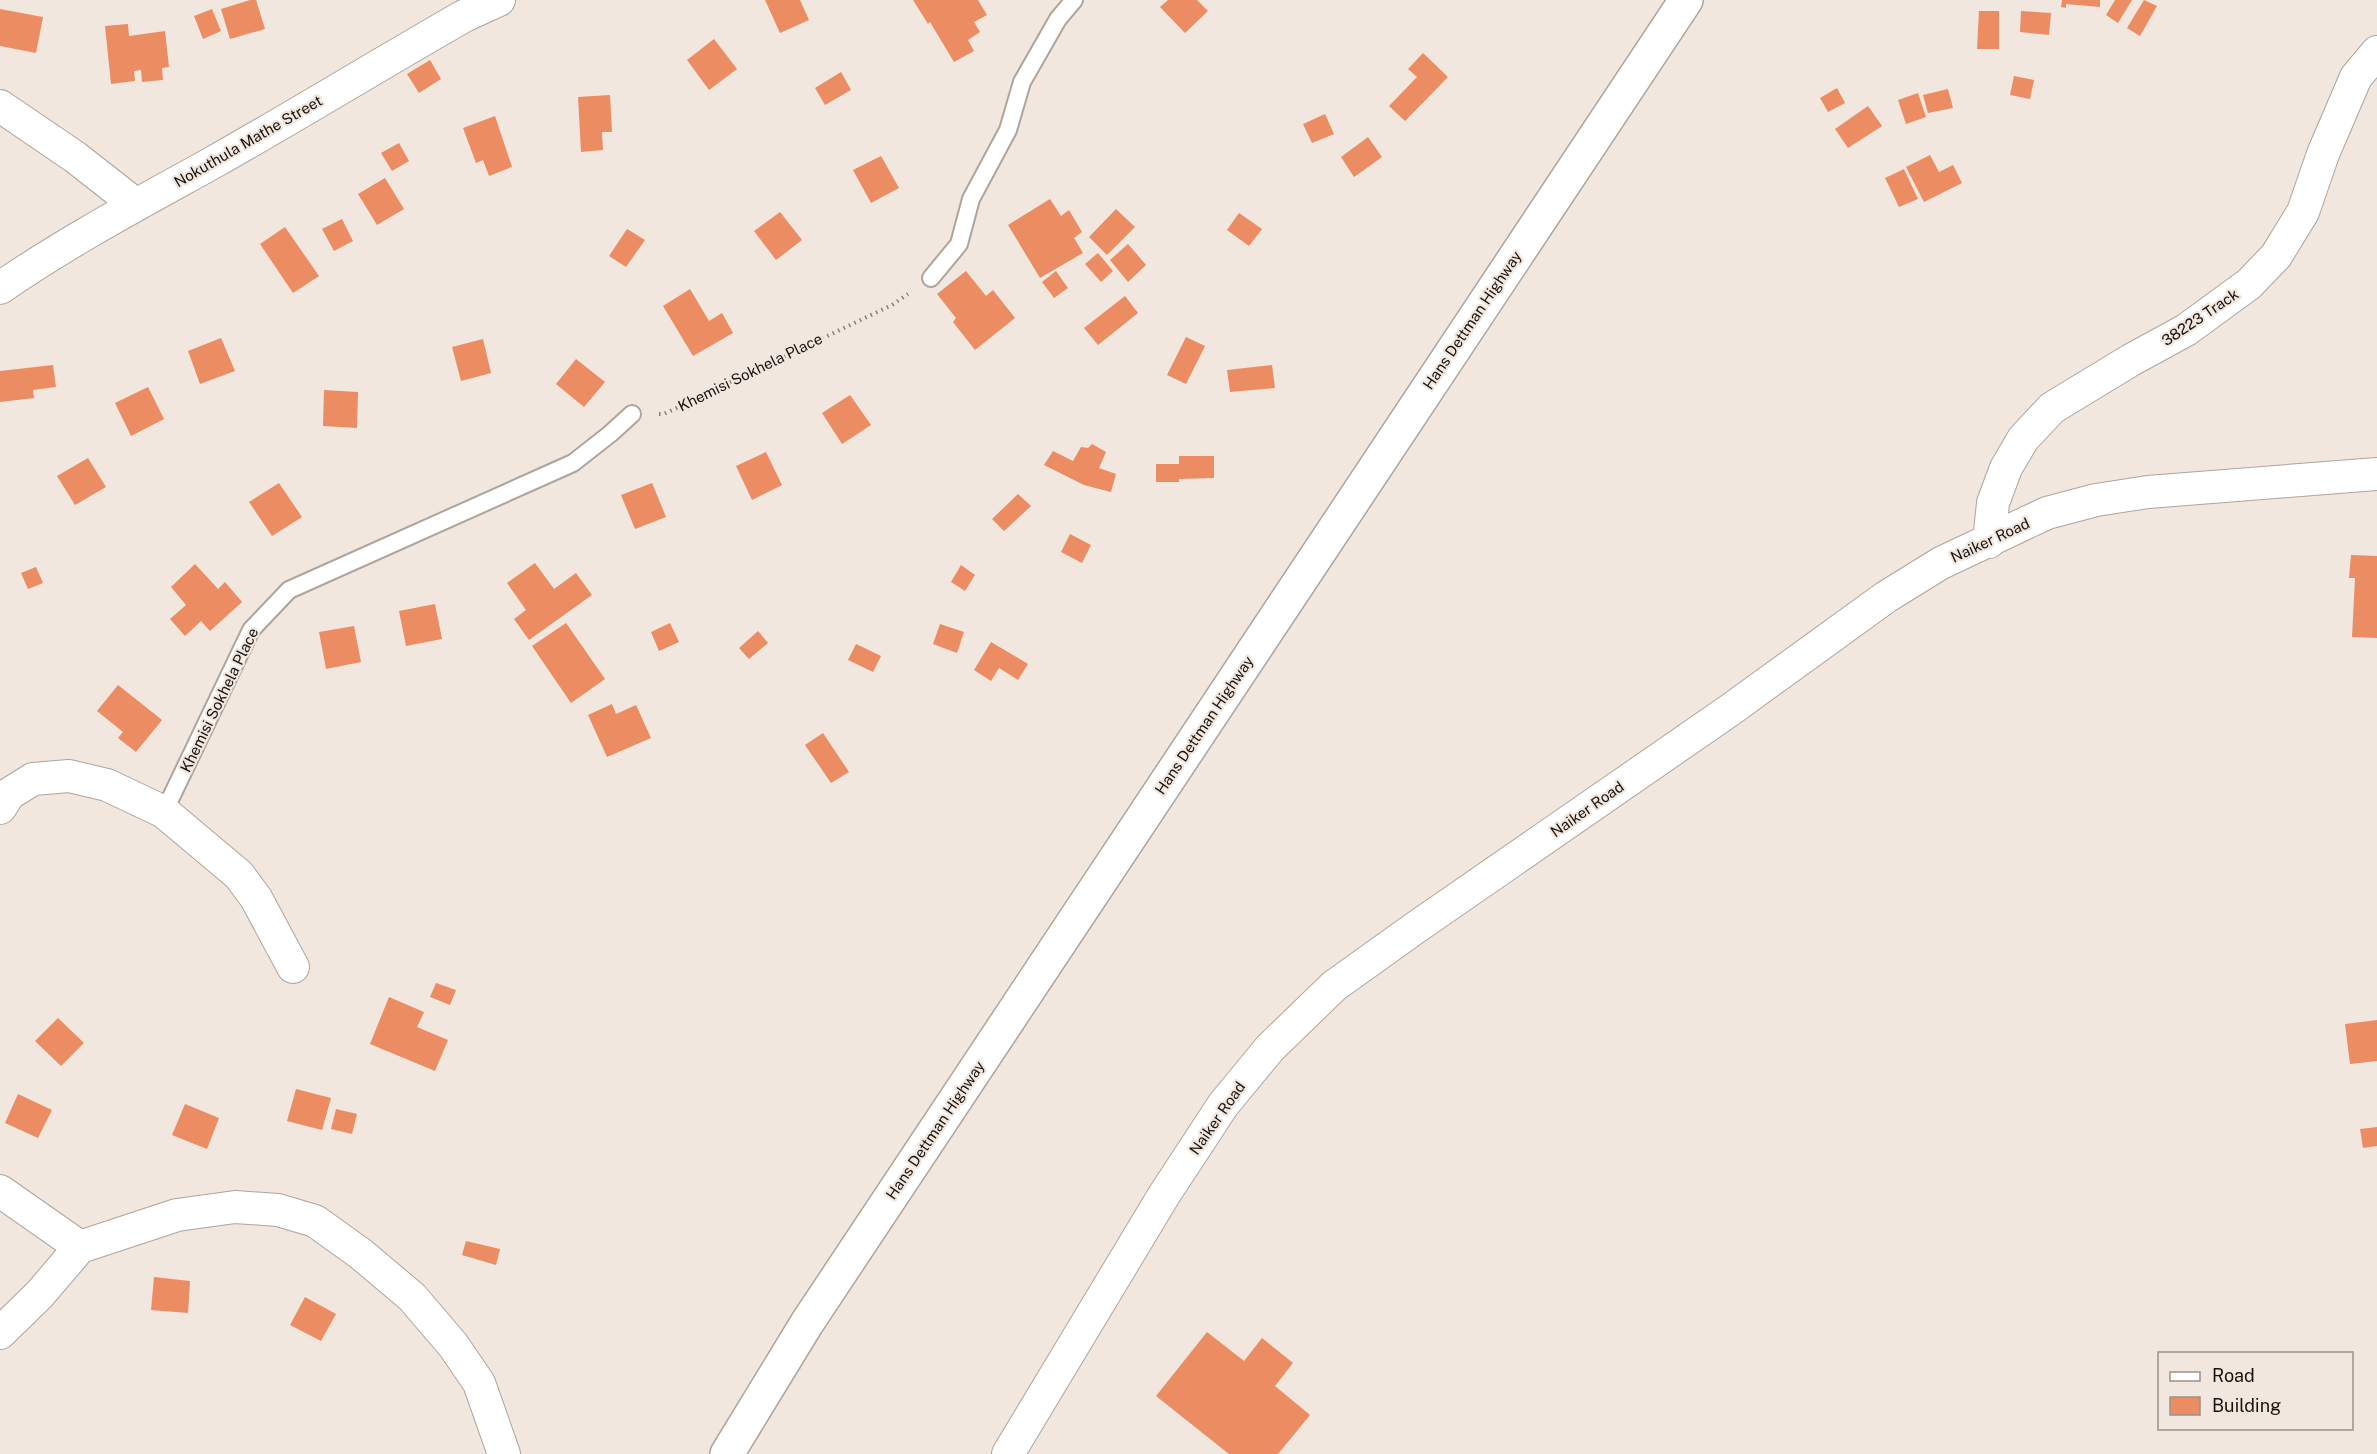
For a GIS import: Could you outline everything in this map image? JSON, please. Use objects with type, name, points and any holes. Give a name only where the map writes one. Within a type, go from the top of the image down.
[{"type":"street","name":"Nokuthula Mathe Street","points":[[0,288],[38,262],[135,204],[222,157],[464,16],[499,0]]},
{"type":"street","name":"Hans Dettman Highway","points":[[727,1454],[807,1323],[1686,0]]},
{"type":"street","name":"38223 Track","points":[[1989,542],[1993,503],[2006,468],[2023,439],[2052,408],[2186,330],[2249,284],[2276,256],[2303,212],[2356,77],[2377,52]]},
{"type":"street","points":[[0,106],[75,157],[135,204]]},
{"type":"street","name":"Naiker Road","points":[[1008,1454],[1164,1195],[1223,1105],[1270,1048],[1334,986],[1415,928],[1730,710],[1886,597],[1941,563],[2047,513],[2096,500],[2148,492],[2377,474]]},
{"type":"street","points":[[0,808],[9,794],[33,779],[69,776],[107,785],[164,812],[239,875],[256,898],[293,967]]},
{"type":"street","points":[[0,1191],[80,1247]]},
{"type":"street","points":[[0,1333],[40,1294],[80,1247],[177,1215],[235,1207],[278,1210],[315,1221],[361,1254],[412,1298],[453,1345],[479,1383],[504,1454]]},
{"type":"lane","points":[[932,278],[958,244],[971,200],[1008,130],[1022,82],[1058,19],[1074,0]]},
{"type":"lane","name":"Khemisi Sokhela Place","points":[[164,812],[251,630],[289,590],[573,463],[632,414]]},
{"type":"path","name":"Khemisi Sokhela Place","points":[[632,414],[664,414],[892,305],[932,278]]},
{"type":"building","points":[[256,0],[265,29],[230,39],[221,9]]},
{"type":"building","points":[[765,0],[800,0],[809,20],[780,33]]},
{"type":"building","points":[[913,0],[978,0],[987,15],[974,22],[980,32],[968,40],[974,51],[954,62],[930,22],[928,24]]},
{"type":"building","points":[[1168,0],[1197,0],[1208,11],[1185,33],[1160,7]]},
{"type":"building","points":[[2062,0],[2100,0],[2100,7],[2066,4],[2066,8],[2061,7]]},
{"type":"building","points":[[2115,0],[2132,0],[2118,23],[2106,15]]},
{"type":"building","points":[[2144,0],[2157,6],[2140,36],[2127,28]]},
{"type":"building","points":[[0,9],[43,17],[36,53],[0,46]]},
{"type":"building","points":[[212,9],[221,31],[203,39],[194,16]]},
{"type":"building","points":[[1979,11],[1999,11],[1999,49],[1977,49]]},
{"type":"building","points":[[2021,11],[2051,13],[2049,35],[2020,32]]},
{"type":"building","points":[[128,24],[129,36],[165,31],[169,67],[162,68],[163,80],[142,82],[141,70],[134,71],[135,81],[111,84],[105,26]]},
{"type":"building","points":[[714,39],[737,69],[709,90],[687,60]]},
{"type":"building","points":[[1423,53],[1448,77],[1405,121],[1389,106],[1417,77],[1408,69]]},
{"type":"building","points":[[430,60],[441,79],[419,93],[407,74]]},
{"type":"building","points":[[841,72],[851,90],[825,105],[815,88]]},
{"type":"building","points":[[2014,76],[2034,80],[2030,99],[2010,95]]},
{"type":"building","points":[[1837,88],[1845,103],[1828,112],[1820,98]]},
{"type":"building","points":[[1948,89],[1953,108],[1928,113],[1923,95]]},
{"type":"building","points":[[1918,93],[1926,117],[1906,124],[1898,100]]},
{"type":"building","points":[[610,95],[612,132],[602,132],[603,150],[581,152],[578,97]]},
{"type":"building","points":[[1868,106],[1882,126],[1848,148],[1835,129]]},
{"type":"building","points":[[1325,114],[1334,134],[1312,143],[1303,124]]},
{"type":"building","points":[[495,116],[512,167],[489,176],[483,160],[476,163],[463,128]]},
{"type":"building","points":[[1368,137],[1382,157],[1354,177],[1341,157]]},
{"type":"building","points":[[399,143],[409,161],[392,171],[381,153]]},
{"type":"building","points":[[1930,155],[1939,172],[1953,165],[1962,183],[1924,202],[1906,167]]},
{"type":"building","points":[[881,156],[899,188],[871,203],[853,170]]},
{"type":"building","points":[[1904,169],[1918,199],[1899,207],[1885,178]]},
{"type":"building","points":[[385,178],[404,209],[377,225],[358,194]]},
{"type":"building","points":[[1050,199],[1061,216],[1069,210],[1082,232],[1074,238],[1083,253],[1040,278],[1008,225]]},
{"type":"building","points":[[1116,209],[1135,227],[1107,255],[1089,237]]},
{"type":"building","points":[[780,212],[802,240],[776,260],[754,231]]},
{"type":"building","points":[[1239,213],[1262,229],[1249,246],[1227,230]]},
{"type":"building","points":[[342,219],[353,241],[334,251],[322,229]]},
{"type":"building","points":[[285,227],[319,276],[293,293],[260,244]]},
{"type":"building","points":[[627,229],[645,240],[626,267],[609,256]]},
{"type":"building","points":[[1128,244],[1146,265],[1128,282],[1110,260]]},
{"type":"building","points":[[1098,253],[1113,271],[1101,282],[1085,264]]},
{"type":"building","points":[[966,271],[986,296],[993,290],[1015,318],[975,350],[953,322],[956,318],[937,294]]},
{"type":"building","points":[[1056,271],[1068,288],[1054,298],[1042,282]]},
{"type":"building","points":[[690,289],[709,321],[722,313],[733,333],[693,356],[663,306]]},
{"type":"building","points":[[1125,296],[1138,313],[1098,345],[1084,328]]},
{"type":"building","points":[[1186,337],[1205,346],[1186,384],[1167,375]]},
{"type":"building","points":[[221,338],[235,371],[200,384],[188,351]]},
{"type":"building","points":[[483,339],[491,373],[461,381],[452,347]]},
{"type":"building","points":[[576,359],[605,382],[584,407],[556,384]]},
{"type":"building","points":[[53,365],[56,387],[33,390],[34,398],[0,402],[0,371]]},
{"type":"building","points":[[1272,365],[1275,388],[1230,392],[1227,370]]},
{"type":"building","points":[[148,387],[164,419],[131,436],[115,403]]},
{"type":"building","points":[[324,390],[358,392],[357,428],[323,426]]},
{"type":"building","points":[[850,395],[871,425],[842,444],[822,413]]},
{"type":"building","points":[[1092,444],[1106,452],[1099,468],[1116,474],[1111,492],[1084,485],[1044,465],[1053,451],[1073,461],[1081,447],[1088,448]]},
{"type":"building","points":[[766,452],[782,485],[752,500],[736,466]]},
{"type":"building","points":[[1179,456],[1214,456],[1214,478],[1156,482],[1156,464],[1179,464]]},
{"type":"building","points":[[88,458],[106,487],[75,505],[57,476]]},
{"type":"building","points":[[279,483],[302,517],[272,536],[249,502]]},
{"type":"building","points":[[652,483],[666,517],[635,529],[621,495]]},
{"type":"building","points":[[1018,494],[1031,506],[1004,531],[992,519]]},
{"type":"building","points":[[1070,534],[1091,545],[1082,563],[1061,552]]},
{"type":"building","points":[[2351,555],[2377,556],[2377,638],[2352,637],[2355,578],[2349,578]]},
{"type":"building","points":[[535,563],[554,589],[576,573],[592,595],[529,640],[514,619],[526,610],[507,583]]},
{"type":"building","points":[[195,564],[218,589],[225,582],[242,602],[210,631],[201,621],[185,636],[170,619],[186,605],[171,587]]},
{"type":"building","points":[[961,565],[975,575],[965,591],[951,582]]},
{"type":"building","points":[[36,567],[43,583],[28,589],[21,573]]},
{"type":"building","points":[[435,604],[442,639],[406,646],[399,611]]},
{"type":"building","points":[[566,623],[605,679],[571,703],[532,646]]},
{"type":"building","points":[[670,623],[679,642],[659,651],[651,632]]},
{"type":"building","points":[[940,624],[964,632],[957,653],[933,644]]},
{"type":"building","points":[[354,626],[361,662],[326,669],[319,632]]},
{"type":"building","points":[[758,631],[768,643],[749,659],[739,648]]},
{"type":"building","points":[[991,642],[1028,664],[1018,680],[999,668],[991,681],[974,670]]},
{"type":"building","points":[[856,644],[881,656],[873,672],[848,660]]},
{"type":"building","points":[[118,685],[162,720],[136,752],[118,738],[123,732],[97,711]]},
{"type":"building","points":[[612,704],[616,714],[636,705],[651,738],[607,757],[588,715]]},
{"type":"building","points":[[823,733],[849,772],[831,783],[805,745]]},
{"type":"building","points":[[436,983],[456,990],[450,1005],[430,997]]},
{"type":"building","points":[[389,997],[424,1012],[417,1027],[448,1040],[435,1071],[370,1044]]},
{"type":"building","points":[[58,1018],[84,1043],[61,1066],[35,1041]]},
{"type":"building","points":[[2377,1020],[2377,1061],[2350,1064],[2345,1024]]},
{"type":"building","points":[[296,1089],[331,1098],[322,1130],[287,1121]]},
{"type":"building","points":[[18,1094],[52,1110],[38,1138],[5,1123]]},
{"type":"building","points":[[185,1104],[219,1118],[207,1149],[172,1135]]},
{"type":"building","points":[[336,1109],[357,1114],[352,1134],[331,1129]]},
{"type":"building","points":[[2377,1127],[2377,1146],[2363,1148],[2360,1129]]},
{"type":"building","points":[[466,1241],[500,1249],[496,1265],[462,1255]]},
{"type":"building","points":[[154,1277],[190,1281],[188,1313],[151,1310]]},
{"type":"building","points":[[305,1297],[336,1314],[321,1341],[290,1325]]},
{"type":"building","points":[[1207,1332],[1244,1361],[1262,1338],[1293,1363],[1275,1386],[1310,1415],[1278,1454],[1229,1454],[1156,1396]]}]
